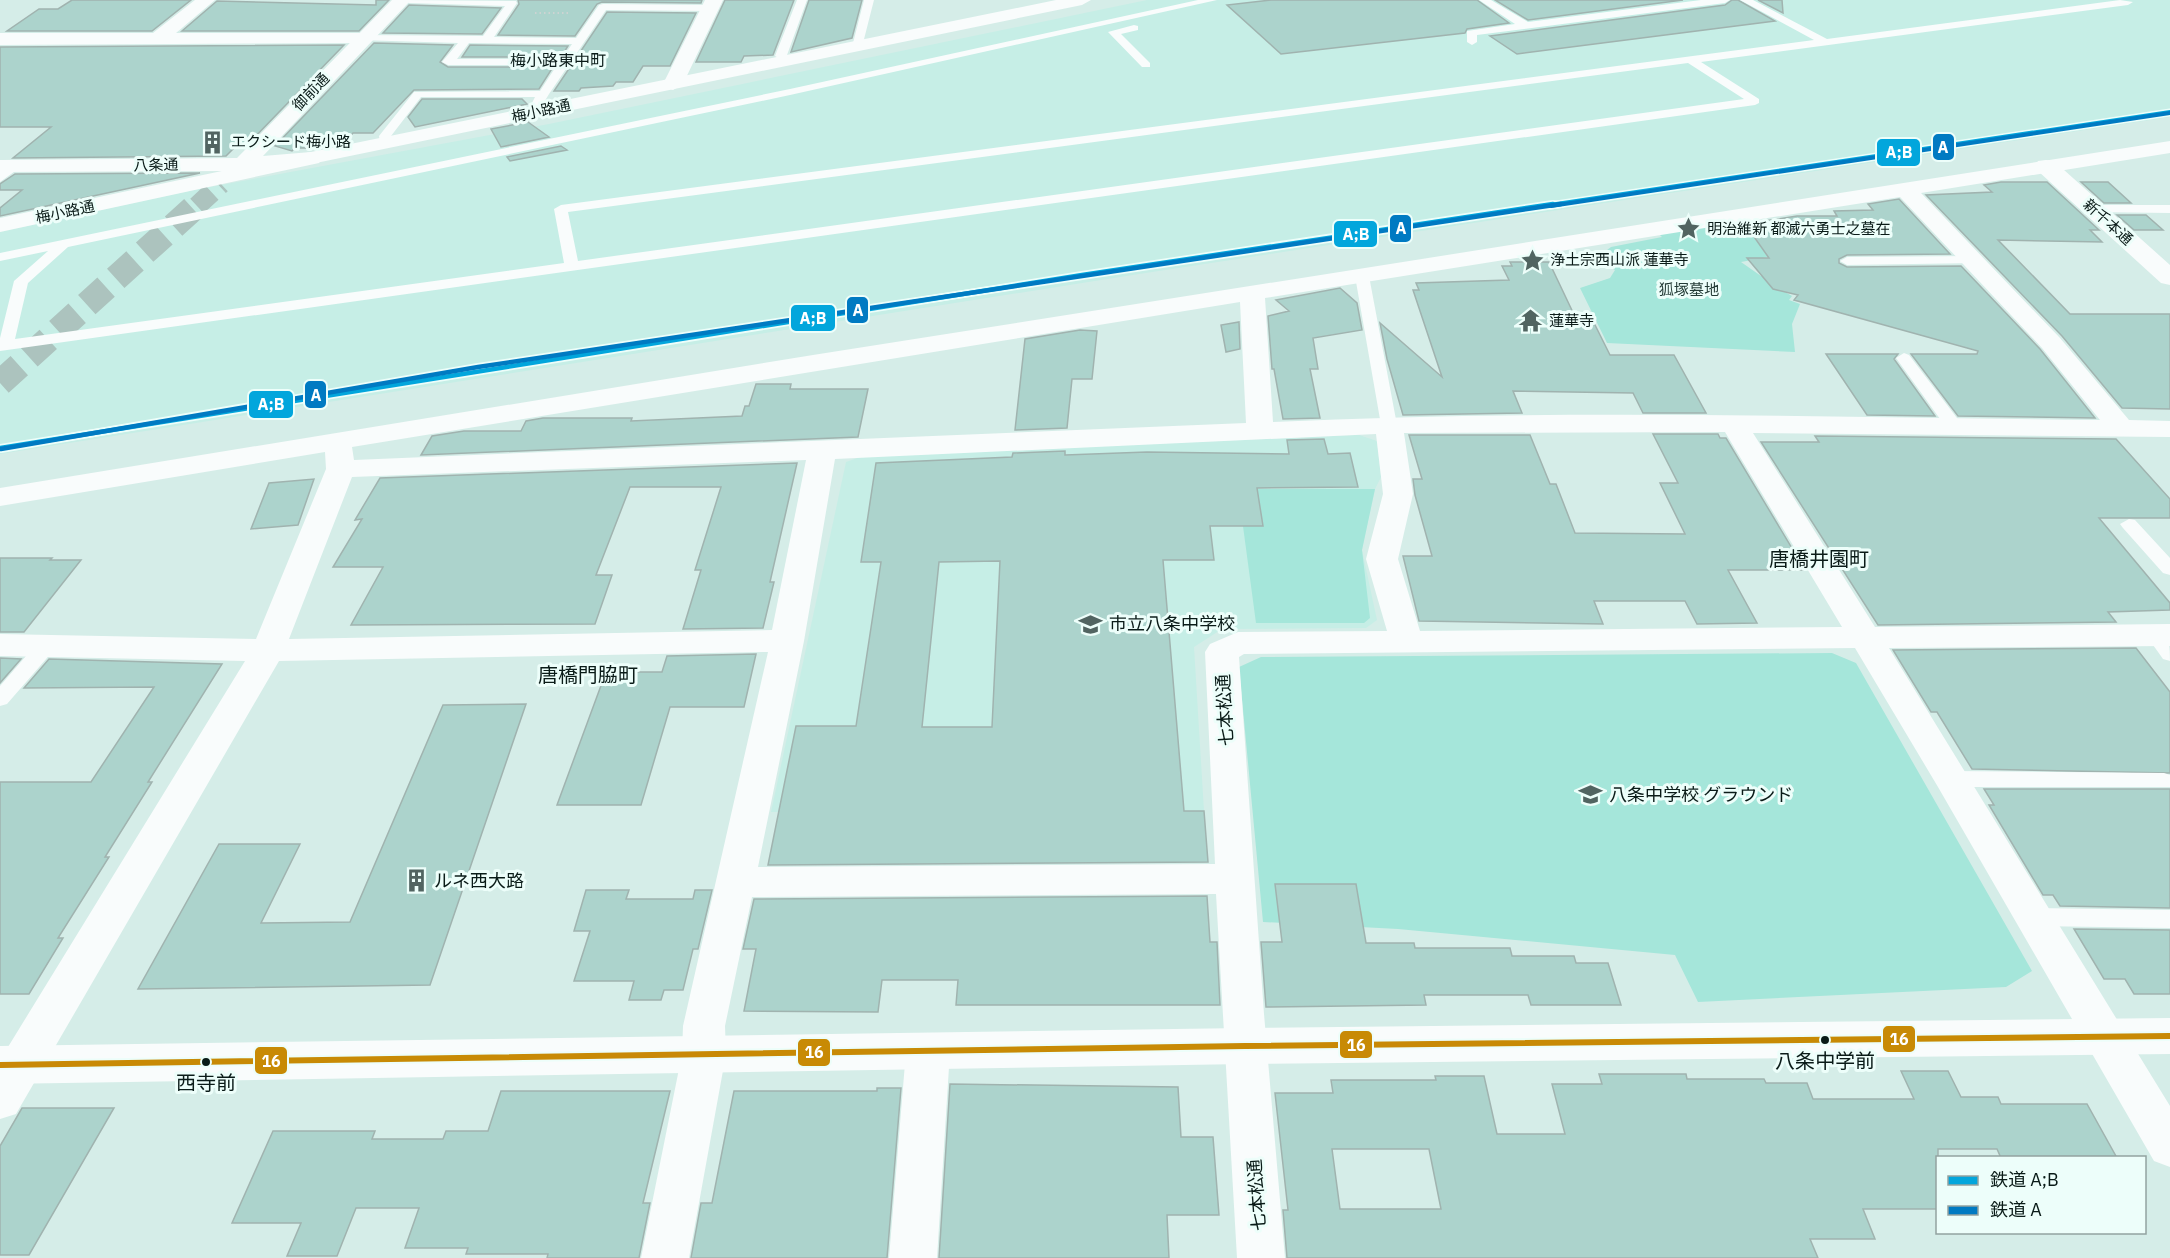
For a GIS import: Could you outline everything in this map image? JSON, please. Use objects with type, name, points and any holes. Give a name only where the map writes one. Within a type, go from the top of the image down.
[{"type":"street","points":[[157,39],[206,0]]},
{"type":"street","name":"御前通","points":[[231,175],[362,38],[402,0]]},
{"type":"street","name":"梅小路通","points":[[0,225],[386,143],[543,102],[674,84],[1076,1]]},
{"type":"street","points":[[674,84],[712,4]]},
{"type":"street","points":[[0,39],[362,38]]},
{"type":"street","points":[[0,497],[340,454],[1011,330],[1252,295],[1904,188],[2170,147]]},
{"type":"street","name":"新千本通","points":[[2046,166],[2170,278]]},
{"type":"street","name":"八条通","points":[[5,170],[231,175]]},
{"type":"street","points":[[1904,188],[2051,343],[2121,428]]},
{"type":"street","points":[[1252,295],[1260,431]]},
{"type":"street","points":[[340,454],[822,450],[1389,425],[1734,424],[2170,429]]},
{"type":"street","points":[[1734,424],[1952,779],[2170,1147]]},
{"type":"street","points":[[1389,425],[1398,494],[1382,559],[1407,643],[1865,638],[2165,642]]},
{"type":"street","points":[[665,1258],[704,1054],[704,1026],[787,641],[822,450]]},
{"type":"street","points":[[7,1076],[268,650],[340,454]]},
{"type":"street","points":[[0,645],[268,650],[787,641]]},
{"type":"street","name":"七本松通","points":[[1261,1258],[1245,1046],[1222,652],[1238,643],[1407,643]]},
{"type":"street","points":[[735,882],[1235,879]]},
{"type":"street","points":[[7,1076],[704,1054],[2170,1036]]},
{"type":"street","points":[[913,1258],[928,1051]]},
{"type":"lane","points":[[409,0],[512,3],[486,40]]},
{"type":"lane","points":[[790,61],[781,56],[802,0]]},
{"type":"lane","points":[[858,47],[869,0]]},
{"type":"lane","points":[[0,257],[63,246],[1212,0]]},
{"type":"lane","points":[[1484,0],[1526,26]]},
{"type":"lane","points":[[1472,42],[1471,33],[1725,0]]},
{"type":"lane","points":[[1745,0],[1825,42]]},
{"type":"lane","points":[[572,266],[561,208],[2128,2]]},
{"type":"lane","points":[[386,143],[385,136],[418,94],[543,102],[563,62],[603,7],[712,4]]},
{"type":"lane","points":[[1125,19],[1137,27],[1113,32],[1146,65]]},
{"type":"lane","points":[[362,38],[579,41]]},
{"type":"lane","points":[[466,40],[448,62],[563,62]]},
{"type":"lane","points":[[63,246],[21,280],[3,346],[1755,101],[1690,60]]},
{"type":"lane","points":[[2093,209],[2170,209]]},
{"type":"lane","points":[[1847,261],[1973,260]]},
{"type":"lane","points":[[1362,276],[1389,425]]},
{"type":"lane","points":[[1904,358],[1954,426]]},
{"type":"lane","points":[[2129,524],[2170,569]]},
{"type":"lane","points":[[0,699],[46,646]]},
{"type":"lane","points":[[1952,779],[2164,780]]},
{"type":"lane","points":[[2035,917],[2170,919]]},
{"type":"path","points":[[507,13],[603,7]]},
{"type":"shaded area","points":[[1147,0],[2170,0],[2170,117],[1139,274],[0,454],[0,232],[194,190],[549,124]]},
{"type":"shaded area","name":"市立八条中学校","points":[[1359,435],[1377,441],[1381,477],[1375,489],[1362,550],[1377,620],[1366,628],[1222,629],[1194,647],[1204,811],[771,812],[846,462],[863,456]]},
{"type":"green space","name":"狐塚墓地","points":[[1729,223],[1738,229],[1799,234],[1779,255],[1741,262],[1761,276],[1793,276],[1785,292],[1792,296],[1789,300],[1800,304],[1792,324],[1795,352],[1607,343],[1580,288],[1610,278],[1615,270],[1595,259],[1611,247],[1662,237],[1659,234]]},
{"type":"green space","points":[[1238,489],[1375,489],[1362,550],[1370,618],[1364,623],[1256,623]]},
{"type":"green space","name":"八条中学校 グラウンド","points":[[1832,653],[1856,663],[2032,971],[2006,987],[1698,1002],[1675,955],[1398,929],[1263,922],[1239,667],[1261,657]]},
{"type":"building","points":[[72,0],[191,0],[152,31],[7,31],[39,9],[58,9]]},
{"type":"building","points":[[376,0],[389,0],[359,31],[182,31],[217,1],[376,5]]},
{"type":"building","points":[[518,0],[702,0],[701,3],[602,2],[597,4],[575,36],[498,35],[519,4]]},
{"type":"building","points":[[725,0],[794,0],[773,55],[744,56],[741,62],[696,62]]},
{"type":"building","points":[[809,0],[862,0],[852,38],[791,52]]},
{"type":"building","points":[[1271,0],[1477,0],[1509,23],[1467,29],[1465,33],[1281,54],[1227,5]]},
{"type":"building","points":[[1495,0],[1683,0],[1528,20]]},
{"type":"building","points":[[1732,0],[1738,0],[1775,21],[1517,54],[1490,36],[1725,5]]},
{"type":"building","points":[[1758,0],[1782,0],[1783,13]]},
{"type":"building","points":[[409,5],[501,8],[482,34],[383,33]]},
{"type":"building","points":[[607,12],[696,13],[670,66],[643,66],[633,82],[616,82],[613,86],[581,88],[579,91],[554,91]]},
{"type":"building","points":[[374,43],[453,45],[440,62],[448,67],[553,67],[539,89],[414,90],[373,133],[353,133],[347,140],[324,140],[313,148],[295,148],[292,151],[275,146]]},
{"type":"building","points":[[344,45],[248,144],[238,144],[226,156],[13,158],[51,127],[0,127],[0,47]]},
{"type":"building","points":[[470,45],[568,46],[561,57],[462,57]]},
{"type":"building","points":[[422,99],[522,99],[527,104],[415,127],[408,117]]},
{"type":"building","points":[[528,122],[549,137],[501,147],[491,129]]},
{"type":"building","points":[[561,146],[567,150],[510,161],[507,157]]},
{"type":"building","points":[[200,173],[0,216],[0,208],[22,190],[0,190],[0,184],[15,174]]},
{"type":"building","points":[[2001,182],[2047,182],[2099,230],[2090,230],[2102,242],[1998,240],[2070,314],[2170,314],[2170,409],[2122,408],[2062,336],[1926,195],[1992,192],[1984,185]]},
{"type":"building","points":[[2081,182],[2108,182],[2131,203],[2104,203]]},
{"type":"building","points":[[1899,199],[1950,254],[1847,255],[1839,259],[1839,263],[1847,267],[1961,266],[2040,349],[2095,418],[1958,416],[1911,354],[1977,354],[1978,351],[1794,300],[1798,295],[1773,289],[1747,258],[1769,258],[1745,224],[1797,216],[1837,216],[1834,211],[1873,210],[1868,204]]},
{"type":"building","points":[[2117,215],[2146,215],[2163,230],[2134,230]]},
{"type":"building","points":[[1510,262],[1549,262],[1578,323],[1594,323],[1610,355],[1674,355],[1706,413],[1643,413],[1633,393],[1513,391],[1522,413],[1403,415],[1387,359],[1380,323],[1442,377],[1413,290],[1419,290],[1416,283],[1509,280],[1502,266],[1512,266]]},
{"type":"building","points":[[1340,288],[1357,303],[1362,330],[1313,338],[1318,369],[1310,369],[1320,418],[1283,419],[1274,369],[1272,369],[1268,316],[1289,311],[1276,300]]},
{"type":"building","points":[[1239,322],[1240,349],[1226,352],[1221,325]]},
{"type":"building","points":[[1080,330],[1097,331],[1092,379],[1072,379],[1067,428],[1015,430],[1025,339]]},
{"type":"building","points":[[1826,354],[1898,354],[1894,359],[1935,416],[1867,415]]},
{"type":"building","points":[[756,384],[791,384],[790,389],[868,389],[858,437],[421,455],[432,436],[464,431],[521,431],[526,421],[543,418],[632,418],[631,421],[742,416],[745,406],[749,406]]},
{"type":"building","points":[[1653,434],[1718,434],[1720,438],[1726,438],[1805,570],[1728,570],[1757,623],[1697,624],[1685,601],[1594,601],[1603,624],[1419,621],[1403,556],[1432,556],[1415,495],[1413,479],[1422,479],[1409,435],[1530,435],[1550,484],[1556,484],[1575,533],[1685,534],[1660,483],[1678,483]]},
{"type":"building","points":[[1815,436],[2116,439],[2170,499],[2170,518],[2099,518],[2170,603],[2170,610],[2108,612],[2116,622],[1878,625],[1761,442],[1819,442]]},
{"type":"building","name":"市立八条中学校","points":[[1324,439],[1328,454],[1350,453],[1358,487],[1257,488],[1263,526],[1210,526],[1214,560],[1163,560],[1184,811],[1204,811],[1208,862],[768,865],[796,726],[856,726],[881,562],[861,562],[876,463],[1012,457],[1013,453],[1065,451],[1065,455],[1147,452],[1289,454],[1287,440]],"holes":[[[1000,561],[992,727],[922,727],[939,562]]]},
{"type":"building","points":[[797,463],[770,582],[774,582],[763,628],[683,629],[701,570],[695,570],[721,487],[630,487],[596,575],[612,575],[595,624],[351,625],[383,567],[333,567],[362,519],[355,520],[380,478]]},
{"type":"building","points":[[314,479],[298,525],[251,529],[269,483]]},
{"type":"building","points":[[0,558],[81,560],[24,632],[0,632]]},
{"type":"building","points":[[2136,648],[2170,692],[2170,773],[1972,769],[1937,712],[1931,712],[1893,650]]},
{"type":"building","points":[[756,654],[744,707],[670,707],[641,805],[557,805],[606,672],[662,672],[667,656]]},
{"type":"building","points":[[0,658],[21,659],[0,683]]},
{"type":"building","points":[[49,659],[222,664],[148,782],[152,782],[105,857],[109,857],[58,938],[63,938],[29,994],[0,994],[0,782],[91,782],[154,687],[24,688]]},
{"type":"building","name":"ルネ西大路","points":[[526,704],[430,985],[138,989],[219,844],[300,844],[261,923],[350,922],[443,705]]},
{"type":"building","points":[[1984,789],[2170,789],[2170,908],[2060,906],[2053,895],[2043,895],[1989,805],[1994,805]]},
{"type":"building","points":[[1275,884],[1356,884],[1366,943],[1414,943],[1415,948],[1510,948],[1512,956],[1574,956],[1576,963],[1608,963],[1621,1005],[1531,1005],[1528,995],[1424,995],[1426,1005],[1266,1007],[1261,942],[1282,942]]},
{"type":"building","points":[[586,890],[629,890],[626,899],[693,899],[695,890],[712,890],[698,949],[693,949],[683,990],[664,990],[661,1000],[629,1000],[634,981],[574,981],[590,931],[574,931]]},
{"type":"building","points":[[1207,896],[1210,942],[1217,942],[1220,1005],[956,1005],[958,980],[882,980],[878,1012],[744,1011],[756,949],[743,949],[754,899]]},
{"type":"building","points":[[2074,929],[2170,930],[2170,994],[2134,994],[2125,979],[2104,979]]},
{"type":"building","points":[[1901,1071],[1948,1071],[1961,1097],[1998,1097],[2001,1104],[2087,1104],[2116,1156],[2000,1156],[1997,1149],[1938,1149],[1936,1209],[1863,1209],[1875,1239],[1810,1239],[1818,1258],[1287,1258],[1283,1210],[1288,1210],[1275,1093],[1333,1093],[1331,1080],[1436,1080],[1435,1076],[1484,1076],[1497,1134],[1565,1134],[1552,1084],[1602,1084],[1599,1074],[1686,1074],[1687,1079],[1764,1079],[1766,1083],[1807,1083],[1813,1099],[1914,1099]],"holes":[[[1332,1149],[1429,1149],[1441,1209],[1340,1209]]]},
{"type":"building","points":[[950,1084],[1178,1087],[1181,1137],[1213,1137],[1219,1215],[1167,1215],[1169,1258],[939,1258]]},
{"type":"building","points":[[877,1088],[901,1088],[887,1258],[691,1258],[701,1203],[712,1203],[734,1091],[877,1091]]},
{"type":"building","points":[[501,1091],[670,1091],[643,1203],[650,1203],[639,1258],[547,1258],[548,1254],[466,1254],[468,1248],[405,1248],[419,1208],[356,1208],[337,1256],[287,1256],[301,1223],[232,1223],[273,1131],[375,1131],[372,1139],[443,1139],[446,1131],[488,1131]]},
{"type":"building","points":[[22,1108],[114,1108],[29,1255],[0,1255],[0,1146]]},
{"type":"tunnel","points":[[197,206],[221,184]]},
{"type":"tunnel","points":[[0,383],[198,204]]},
{"type":"rail line","name":"A;B","points":[[0,448],[1082,275],[2170,112]]},
{"type":"rail line","name":"A","points":[[1,449],[478,367],[2170,113]]},
{"type":"transit line","name":"16","points":[[0,1065],[1245,1046],[2170,1036]]},
{"type":"place","name":"エクシード梅小路","points":[[213,142]]},
{"type":"place","name":"明治維新 都滅六勇士之墓在","points":[[1689,229]]},
{"type":"place","name":"浄土宗西山派 蓮華寺","points":[[1532,260]]},
{"type":"place","name":"蓮華寺","points":[[1531,321]]},
{"type":"place","name":"市立八条中学校","points":[[1091,624]]},
{"type":"place","name":"八条中学校 グラウンド","points":[[1591,795]]},
{"type":"place","name":"ルネ西大路","points":[[416,881]]},
{"type":"place","name":"八条中学前","points":[[1825,1040]]},
{"type":"place","name":"西寺前","points":[[206,1062]]},
{"type":"district","name":"梅小路東中町","points":[[558,60]]},
{"type":"district","name":"唐橋井園町","points":[[1819,559]]},
{"type":"district","name":"唐橋門脇町","points":[[588,675]]}]
